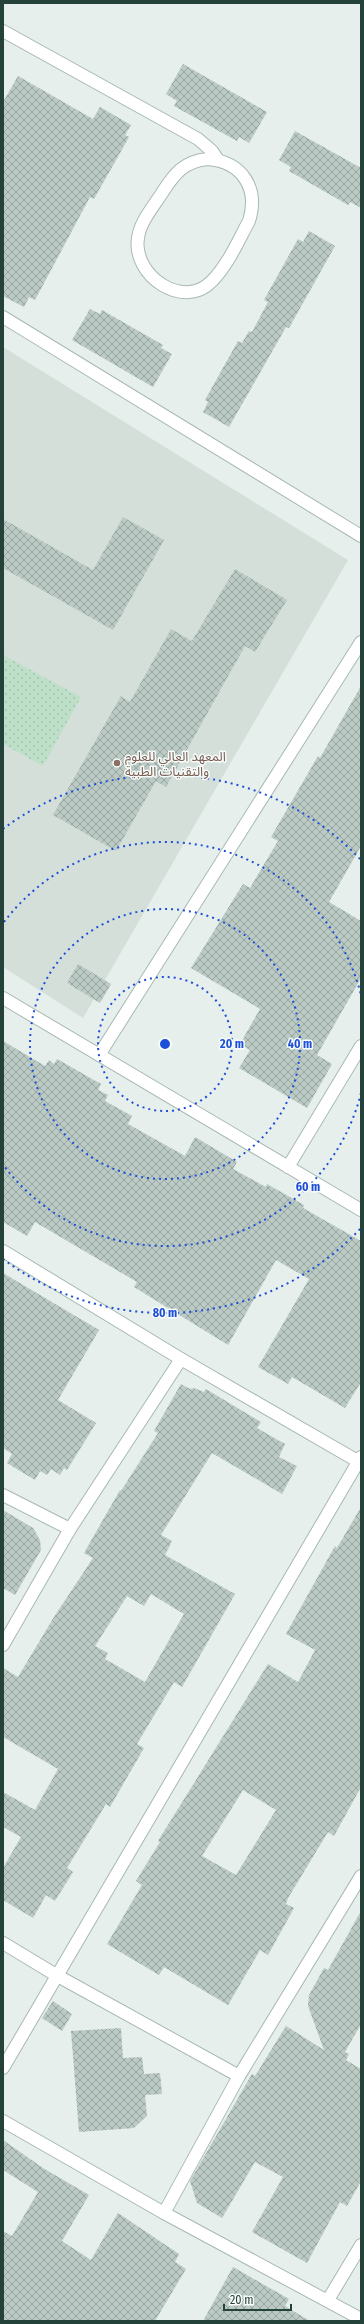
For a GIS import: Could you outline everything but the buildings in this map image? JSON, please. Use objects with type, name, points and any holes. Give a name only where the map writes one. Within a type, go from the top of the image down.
[{"type":"street","points":[[3,31],[198,139],[212,151],[218,160],[238,170],[250,188],[253,200],[249,221],[211,282],[190,292],[174,291],[152,278],[145,269],[137,248],[139,230],[172,176],[180,168],[198,160],[218,160]]},
{"type":"street","points":[[3,317],[361,536]]},
{"type":"street","points":[[99,1055],[361,642]]},
{"type":"street","points":[[3,998],[361,1210]]},
{"type":"street","points":[[288,1167],[361,1046]]},
{"type":"street","points":[[3,1251],[181,1359],[360,1461],[56,1975],[3,2068]]},
{"type":"street","points":[[3,1645],[70,1529],[181,1359]]},
{"type":"street","points":[[3,1495],[70,1529]]},
{"type":"street","points":[[164,2213],[239,2076],[361,1876]]},
{"type":"street","points":[[3,1943],[56,1975],[239,2076]]},
{"type":"street","points":[[3,2121],[164,2213],[361,2319]]},
{"type":"street","points":[[328,2300],[361,2245]]},
{"type":"shaded area","name":"المعهد العالي للعلوم والتقنيات الطبية","points":[[3,347],[348,560],[83,1018],[3,967]]},
{"type":"green space","points":[[3,655],[81,697],[43,766],[3,744]]},
{"type":"place","name":"المعهد العالي للعلوم والتقنيات الطبية","points":[[117,763]]}]
